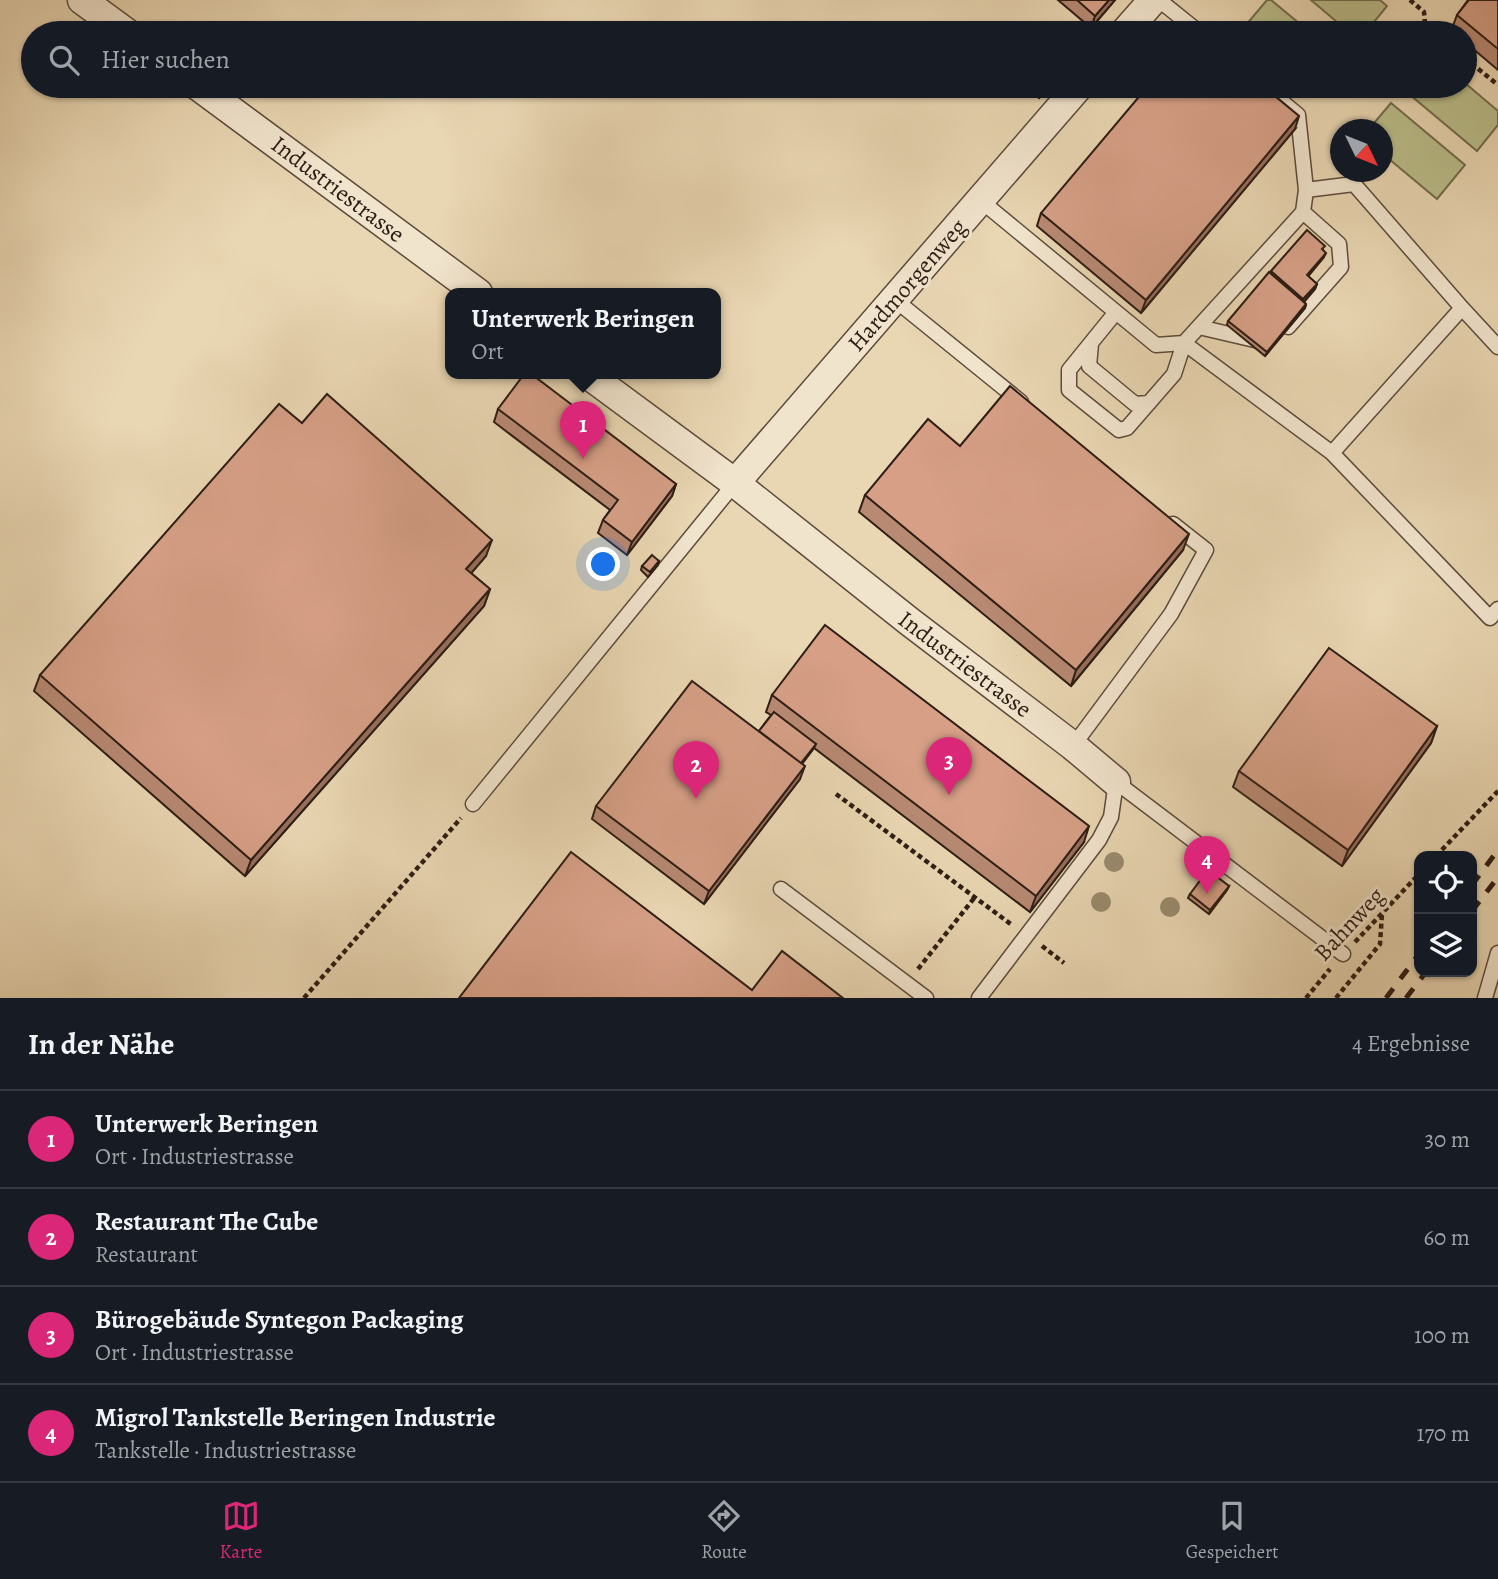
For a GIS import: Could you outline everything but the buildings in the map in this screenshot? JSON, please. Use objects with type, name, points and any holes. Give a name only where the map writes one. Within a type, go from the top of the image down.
[{"type":"street","points":[[82,0],[111,21]]},
{"type":"street","points":[[1135,21],[1153,0]]},
{"type":"street","name":"Industriestrasse","points":[[214,98],[471,288]]},
{"type":"street","name":"Hardmorgenweg","points":[[735,483],[1069,98]]},
{"type":"street","name":"Industriestrasse","points":[[594,379],[735,483],[1116,782]]},
{"type":"lane","points":[[1159,0],[1185,21]]},
{"type":"lane","points":[[1116,312],[1069,370],[1069,390],[1119,430],[1127,428],[1174,374],[1184,343],[1236,294],[1303,212],[1306,190],[1298,114],[1279,98]]},
{"type":"lane","points":[[1306,190],[1354,184],[1498,346]]},
{"type":"lane","points":[[980,200],[1156,345],[1184,343],[1332,453],[1490,618],[1498,609]]},
{"type":"lane","points":[[1199,327],[1279,334],[1295,312],[1341,267],[1339,244],[1303,212]]},
{"type":"lane","points":[[894,299],[1034,412]]},
{"type":"lane","points":[[1332,453],[1462,308]]},
{"type":"lane","points":[[1091,344],[1089,366],[1135,404],[1149,403]]},
{"type":"lane","points":[[473,804],[735,483]]},
{"type":"lane","points":[[1073,746],[1171,614],[1206,550],[1163,516]]},
{"type":"lane","points":[[979,998],[1099,840],[1111,817],[1116,782]]},
{"type":"lane","name":"Industriestrasse","points":[[1116,782],[1343,954]]},
{"type":"lane","points":[[781,889],[926,998]]},
{"type":"lane","points":[[1485,998],[1498,953]]},
{"type":"path","points":[[1410,0],[1424,12],[1425,21]]},
{"type":"path","points":[[1477,68],[1498,85]]},
{"type":"path","points":[[1441,851],[1498,791]]},
{"type":"path","points":[[836,794],[1026,935]]},
{"type":"path","points":[[304,998],[473,804]]},
{"type":"path","name":"Bahnweg","points":[[1306,998],[1343,954],[1414,879]]},
{"type":"path","points":[[907,983],[975,897]]},
{"type":"green space","points":[[1267,0],[1271,0],[1296,21],[1249,21]]},
{"type":"green space","points":[[1311,0],[1380,0],[1387,6],[1375,21],[1336,21]]},
{"type":"green space","points":[[1477,93],[1498,111],[1498,125],[1477,151],[1414,98],[1477,98]]},
{"type":"green space","points":[[1391,103],[1465,165],[1437,199],[1393,162],[1393,119],[1377,119]]},
{"type":"railway","points":[[1477,878],[1498,850]]},
{"type":"railway","points":[[1477,904],[1498,877]]},
{"type":"railway","points":[[1386,998],[1414,961]]},
{"type":"railway","points":[[1406,998],[1422,977]]},
{"type":"place","name":"Unterwerk Beringen","points":[[583,459]]},
{"type":"place","name":"Bürogebäude Syntegon Packaging","points":[[949,795]]},
{"type":"place","name":"Restaurant The Cube","points":[[696,799]]},
{"type":"place","name":"Migrol Tankstelle Beringen Industrie","points":[[1207,894]]}]
